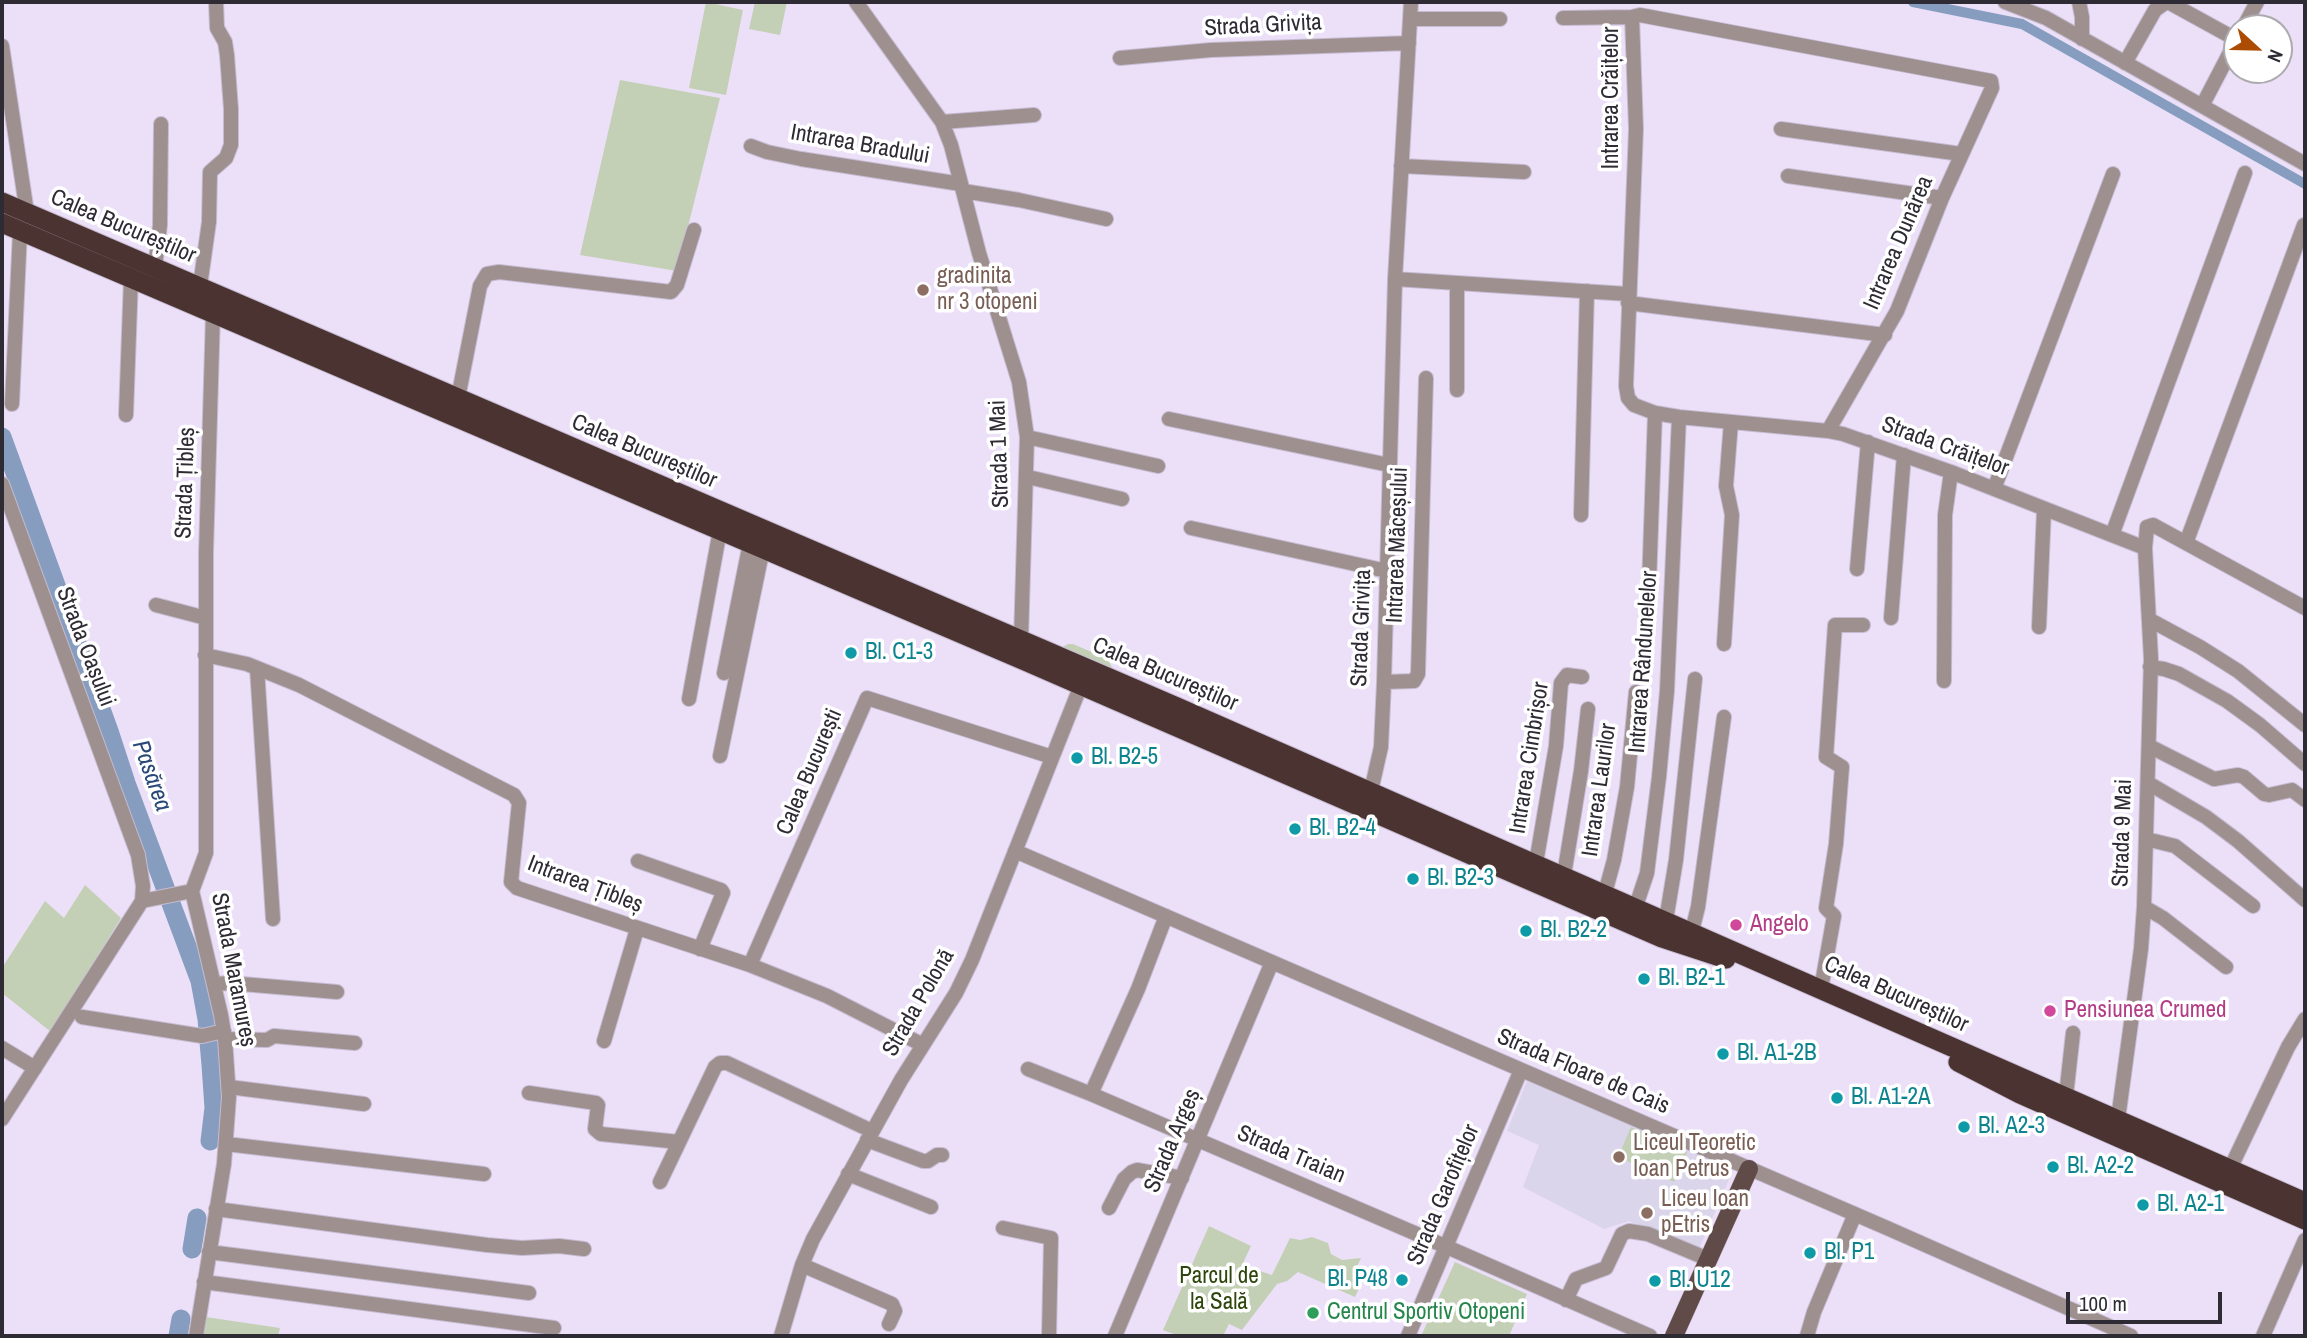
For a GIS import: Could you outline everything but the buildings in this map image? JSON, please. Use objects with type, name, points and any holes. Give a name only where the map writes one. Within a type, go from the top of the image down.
[{"type":"highway","name":"Calea Bucureștilor","points":[[2,202],[24,222],[131,278],[1081,685],[1662,938],[1720,957],[1927,1046],[2020,1094],[2305,1220]]},
{"type":"highway","name":"Calea Bucureștilor","points":[[2,223],[24,222],[155,267],[200,286],[1636,906],[2305,1202]]},
{"type":"main road","points":[[1674,1336],[1749,1169]]},
{"type":"street","points":[[200,286],[209,222],[210,172],[226,158],[231,145],[227,55],[225,42],[217,28],[216,2]]},
{"type":"street","name":"Strada 1 Mai","points":[[856,2],[942,121],[1019,382],[1027,437],[1028,477],[1021,640]]},
{"type":"street","name":"Strada Grivița","points":[[1371,792],[1381,747],[1395,279],[1411,2]]},
{"type":"street","points":[[2006,2],[2030,10],[2305,164]]},
{"type":"street","points":[[2079,2],[2082,39]]},
{"type":"street","points":[[2125,63],[2155,10],[2165,3],[2223,28]]},
{"type":"street","name":"Intrarea Crăițelor","points":[[1628,298],[1636,129],[1632,18],[1640,15],[1977,77]]},
{"type":"street","points":[[1563,18],[1632,18]]},
{"type":"street","points":[[1410,19],[1500,19]]},
{"type":"street","name":"Strada Grivița","points":[[1120,58],[1211,50],[1409,43]]},
{"type":"street","points":[[2,46],[24,222],[12,404]]},
{"type":"street","points":[[2202,106],[2223,63]]},
{"type":"street","name":"Intrarea Dunărea","points":[[1828,431],[1885,335],[1903,298],[1942,198],[1993,88],[1989,79],[1977,77]]},
{"type":"street","points":[[942,121],[1034,115]]},
{"type":"street","points":[[155,267],[161,211],[161,124]]},
{"type":"street","points":[[1781,129],[1961,154]]},
{"type":"street","name":"Intrarea Bradului","points":[[751,146],[801,159],[962,188]]},
{"type":"street","points":[[1401,166],[1524,172]]},
{"type":"street","points":[[2112,535],[2245,173]]},
{"type":"street","points":[[1994,489],[2113,174]]},
{"type":"street","points":[[1788,176],[1942,198]]},
{"type":"street","points":[[962,188],[1105,219]]},
{"type":"street","points":[[2186,543],[2304,225]]},
{"type":"street","points":[[458,398],[480,286],[487,274],[499,272],[671,292],[677,285],[694,230]]},
{"type":"street","points":[[126,415],[131,278]]},
{"type":"street","points":[[1395,279],[1587,291],[1885,335]]},
{"type":"street","points":[[1457,283],[1457,390]]},
{"type":"street","points":[[1581,515],[1587,291]]},
{"type":"street","name":"Strada Crăițelor","points":[[1628,298],[1627,393],[1634,405],[1655,413],[1679,417],[1828,431],[1951,472],[2145,548]]},
{"type":"street","name":"Strada Țibleș","points":[[205,654],[213,313]]},
{"type":"street","name":"Intrarea Măceșului","points":[[1384,682],[1409,682],[1418,674],[1426,379]]},
{"type":"street","points":[[1649,585],[1655,413]]},
{"type":"street","name":"Intrarea Rândunelelor","points":[[1636,906],[1651,852],[1667,691],[1679,417]]},
{"type":"street","points":[[1169,419],[1389,465]]},
{"type":"street","points":[[1724,645],[1732,515],[1726,493],[1731,422]]},
{"type":"street","points":[[1027,437],[1158,466]]},
{"type":"street","points":[[1857,569],[1867,442]]},
{"type":"street","points":[[1891,618],[1903,455]]},
{"type":"street","points":[[1944,681],[1945,515],[1951,472]]},
{"type":"street","points":[[1028,477],[1122,499]]},
{"type":"street","name":"Strada Oașului","points":[[2,484],[138,855],[142,874],[142,901]]},
{"type":"street","points":[[2039,628],[2045,509]]},
{"type":"street","points":[[2145,548],[2146,529],[2151,524],[2305,608]]},
{"type":"street","points":[[1191,527],[1387,570]]},
{"type":"street","points":[[689,699],[720,530]]},
{"type":"street","points":[[724,673],[756,545]]},
{"type":"street","points":[[720,756],[756,545]]},
{"type":"street","name":"Strada 9 Mai","points":[[2118,1119],[2144,907],[2150,667],[2145,548]]},
{"type":"street","points":[[156,606],[206,618]]},
{"type":"street","points":[[2150,620],[2238,671],[2305,725]]},
{"type":"street","points":[[1821,989],[1835,916],[1826,908],[1836,844],[1842,767],[1826,757],[1835,625],[1863,625]]},
{"type":"street","name":"Intrarea Țibleș","points":[[205,654],[257,668],[323,697],[514,795],[519,803],[510,877],[513,886],[750,965],[827,996],[923,1045]]},
{"type":"street","name":"Strada Maramureș","points":[[196,1336],[226,1144],[229,1087],[215,984],[185,892],[204,862],[206,853],[205,654]]},
{"type":"street","points":[[2150,667],[2179,674],[2227,701],[2305,764]]},
{"type":"street","points":[[257,668],[272,919]]},
{"type":"street","name":"Intrarea Cimbrișor","points":[[1536,863],[1556,746],[1561,683],[1567,675],[1581,677]]},
{"type":"street","points":[[1666,920],[1676,860],[1695,679]]},
{"type":"street","name":"Strada Polonă","points":[[781,1336],[802,1265],[820,1225],[869,1136],[964,976],[1081,685]]},
{"type":"street","name":"Intrarea Laurilor","points":[[1605,893],[1627,788],[1636,692]]},
{"type":"street","name":"Calea București","points":[[750,965],[867,698],[1052,757]]},
{"type":"street","points":[[1564,875],[1588,709]]},
{"type":"street","points":[[1692,931],[1698,907],[1724,717]]},
{"type":"street","points":[[2149,746],[2214,779],[2238,775],[2249,780],[2264,794],[2292,790],[2305,800]]},
{"type":"street","points":[[2148,783],[2206,817],[2238,841],[2305,901]]},
{"type":"street","points":[[2146,839],[2175,846],[2253,905]]},
{"type":"street","name":"Strada Floare de Cais","points":[[1015,851],[1855,1214],[2126,1335]]},
{"type":"street","points":[[638,861],[721,890],[723,893],[699,949]]},
{"type":"street","points":[[2,1119],[142,901],[185,892]]},
{"type":"street","points":[[2144,907],[2163,918],[2226,967]]},
{"type":"street","points":[[1091,1094],[1138,989],[1166,916]]},
{"type":"street","points":[[604,1041],[637,929]]},
{"type":"street","name":"Strada Argeș","points":[[1115,1336],[1272,962]]},
{"type":"street","points":[[215,984],[337,992]]},
{"type":"street","points":[[82,1017],[202,1036],[224,1035],[267,1040],[274,1036],[355,1043]]},
{"type":"street","points":[[2230,1169],[2288,1047],[2305,1020]]},
{"type":"street","points":[[2066,1096],[2073,1032]]},
{"type":"street","points":[[2,1048],[35,1068]]},
{"type":"street","points":[[660,1182],[715,1067],[720,1063],[726,1063],[923,1161],[942,1155]]},
{"type":"street","name":"Strada Traian","points":[[1028,1069],[1650,1336]]},
{"type":"street","name":"Strada Garofițelor","points":[[1408,1336],[1521,1070]]},
{"type":"street","points":[[229,1087],[364,1104]]},
{"type":"street","points":[[528,1093],[596,1102],[598,1105],[595,1129],[601,1134],[679,1142]]},
{"type":"street","points":[[226,1144],[484,1174]]},
{"type":"street","points":[[1108,1208],[1124,1179],[1132,1171],[1182,1178]]},
{"type":"street","points":[[848,1174],[931,1207]]},
{"type":"street","points":[[216,1209],[487,1245],[584,1249]]},
{"type":"street","points":[[1807,1336],[1814,1312],[1855,1214]]},
{"type":"street","points":[[1003,1228],[1052,1238],[1049,1336]]},
{"type":"street","points":[[1566,1300],[1576,1279],[1606,1268],[1622,1234],[1629,1231],[1648,1234],[1709,1259]]},
{"type":"street","points":[[2263,1336],[2305,1240]]},
{"type":"street","points":[[209,1252],[529,1293]]},
{"type":"street","points":[[802,1265],[892,1304],[895,1311],[889,1324]]},
{"type":"street","points":[[204,1282],[554,1328]]},
{"type":"shaded area","name":"Liceul Teoretic Ioan Petrus","points":[[1528,1078],[1733,1170],[1699,1249],[1629,1221],[1604,1229],[1523,1187],[1539,1145],[1507,1131]]},
{"type":"green space","points":[[706,2],[743,10],[726,95],[689,88]]},
{"type":"green space","points":[[755,2],[787,2],[780,35],[749,29]]},
{"type":"green space","points":[[620,80],[720,98],[677,271],[580,255]]},
{"type":"green space","points":[[1068,644],[1108,659],[1113,670],[1061,648]]},
{"type":"green space","points":[[85,885],[121,918],[51,1032],[2,993],[2,968],[45,901],[64,918]]},
{"type":"green space","points":[[1631,1127],[1687,1152],[1674,1182],[1618,1157]]},
{"type":"green space","name":"Parcul de la Sală","points":[[1209,1226],[1251,1246],[1242,1265],[1272,1275],[1290,1238],[1300,1240],[1312,1237],[1328,1243],[1331,1254],[1342,1260],[1361,1258],[1353,1275],[1363,1280],[1355,1297],[1298,1272],[1287,1281],[1277,1284],[1242,1330],[1229,1324],[1223,1336],[1179,1336],[1163,1330]]},
{"type":"green space","points":[[1455,1262],[1527,1294],[1509,1336],[1421,1336]]},
{"type":"green space","points":[[199,1316],[280,1328],[278,1336],[196,1336]]},
{"type":"waterway","points":[[1913,2],[2022,24],[2305,184]]},
{"type":"waterway","name":"Pasărea","points":[[2,437],[200,981],[207,1019],[214,1108],[210,1141]]},
{"type":"waterway","name":"Pasărea","points":[[192,1249],[197,1218]]},
{"type":"waterway","name":"Pasărea","points":[[178,1336],[181,1319]]},
{"type":"place","name":"gradinita nr 3 otopeni","points":[[923,290]]},
{"type":"place","name":"Bl. C1-3","points":[[851,653]]},
{"type":"place","name":"Bl. B2-5","points":[[1077,758]]},
{"type":"place","name":"Bl. B2-4","points":[[1295,829]]},
{"type":"place","name":"Bl. B2-3","points":[[1413,879]]},
{"type":"place","name":"Angelo","points":[[1736,925]]},
{"type":"place","name":"Bl. B2-2","points":[[1526,931]]},
{"type":"place","name":"Bl. B2-1","points":[[1644,979]]},
{"type":"place","name":"Pensiunea Crumed","points":[[2050,1011]]},
{"type":"place","name":"Bl. A1-2B","points":[[1723,1054]]},
{"type":"place","name":"Bl. A1-2A","points":[[1837,1098]]},
{"type":"place","name":"Bl. A2-3","points":[[1964,1127]]},
{"type":"place","name":"Liceul Teoretic Ioan Petrus","points":[[1619,1157]]},
{"type":"place","name":"Bl. A2-2","points":[[2053,1167]]},
{"type":"place","name":"Bl. A2-1","points":[[2143,1205]]},
{"type":"place","name":"Liceu Ioan pEtris","points":[[1647,1213]]},
{"type":"place","name":"Bl. P1","points":[[1810,1253]]},
{"type":"place","name":"Bl. P48","points":[[1402,1280]]},
{"type":"place","name":"Bl. U12","points":[[1655,1281]]},
{"type":"place","name":"Centrul Sportiv Otopeni","points":[[1313,1313]]}]
